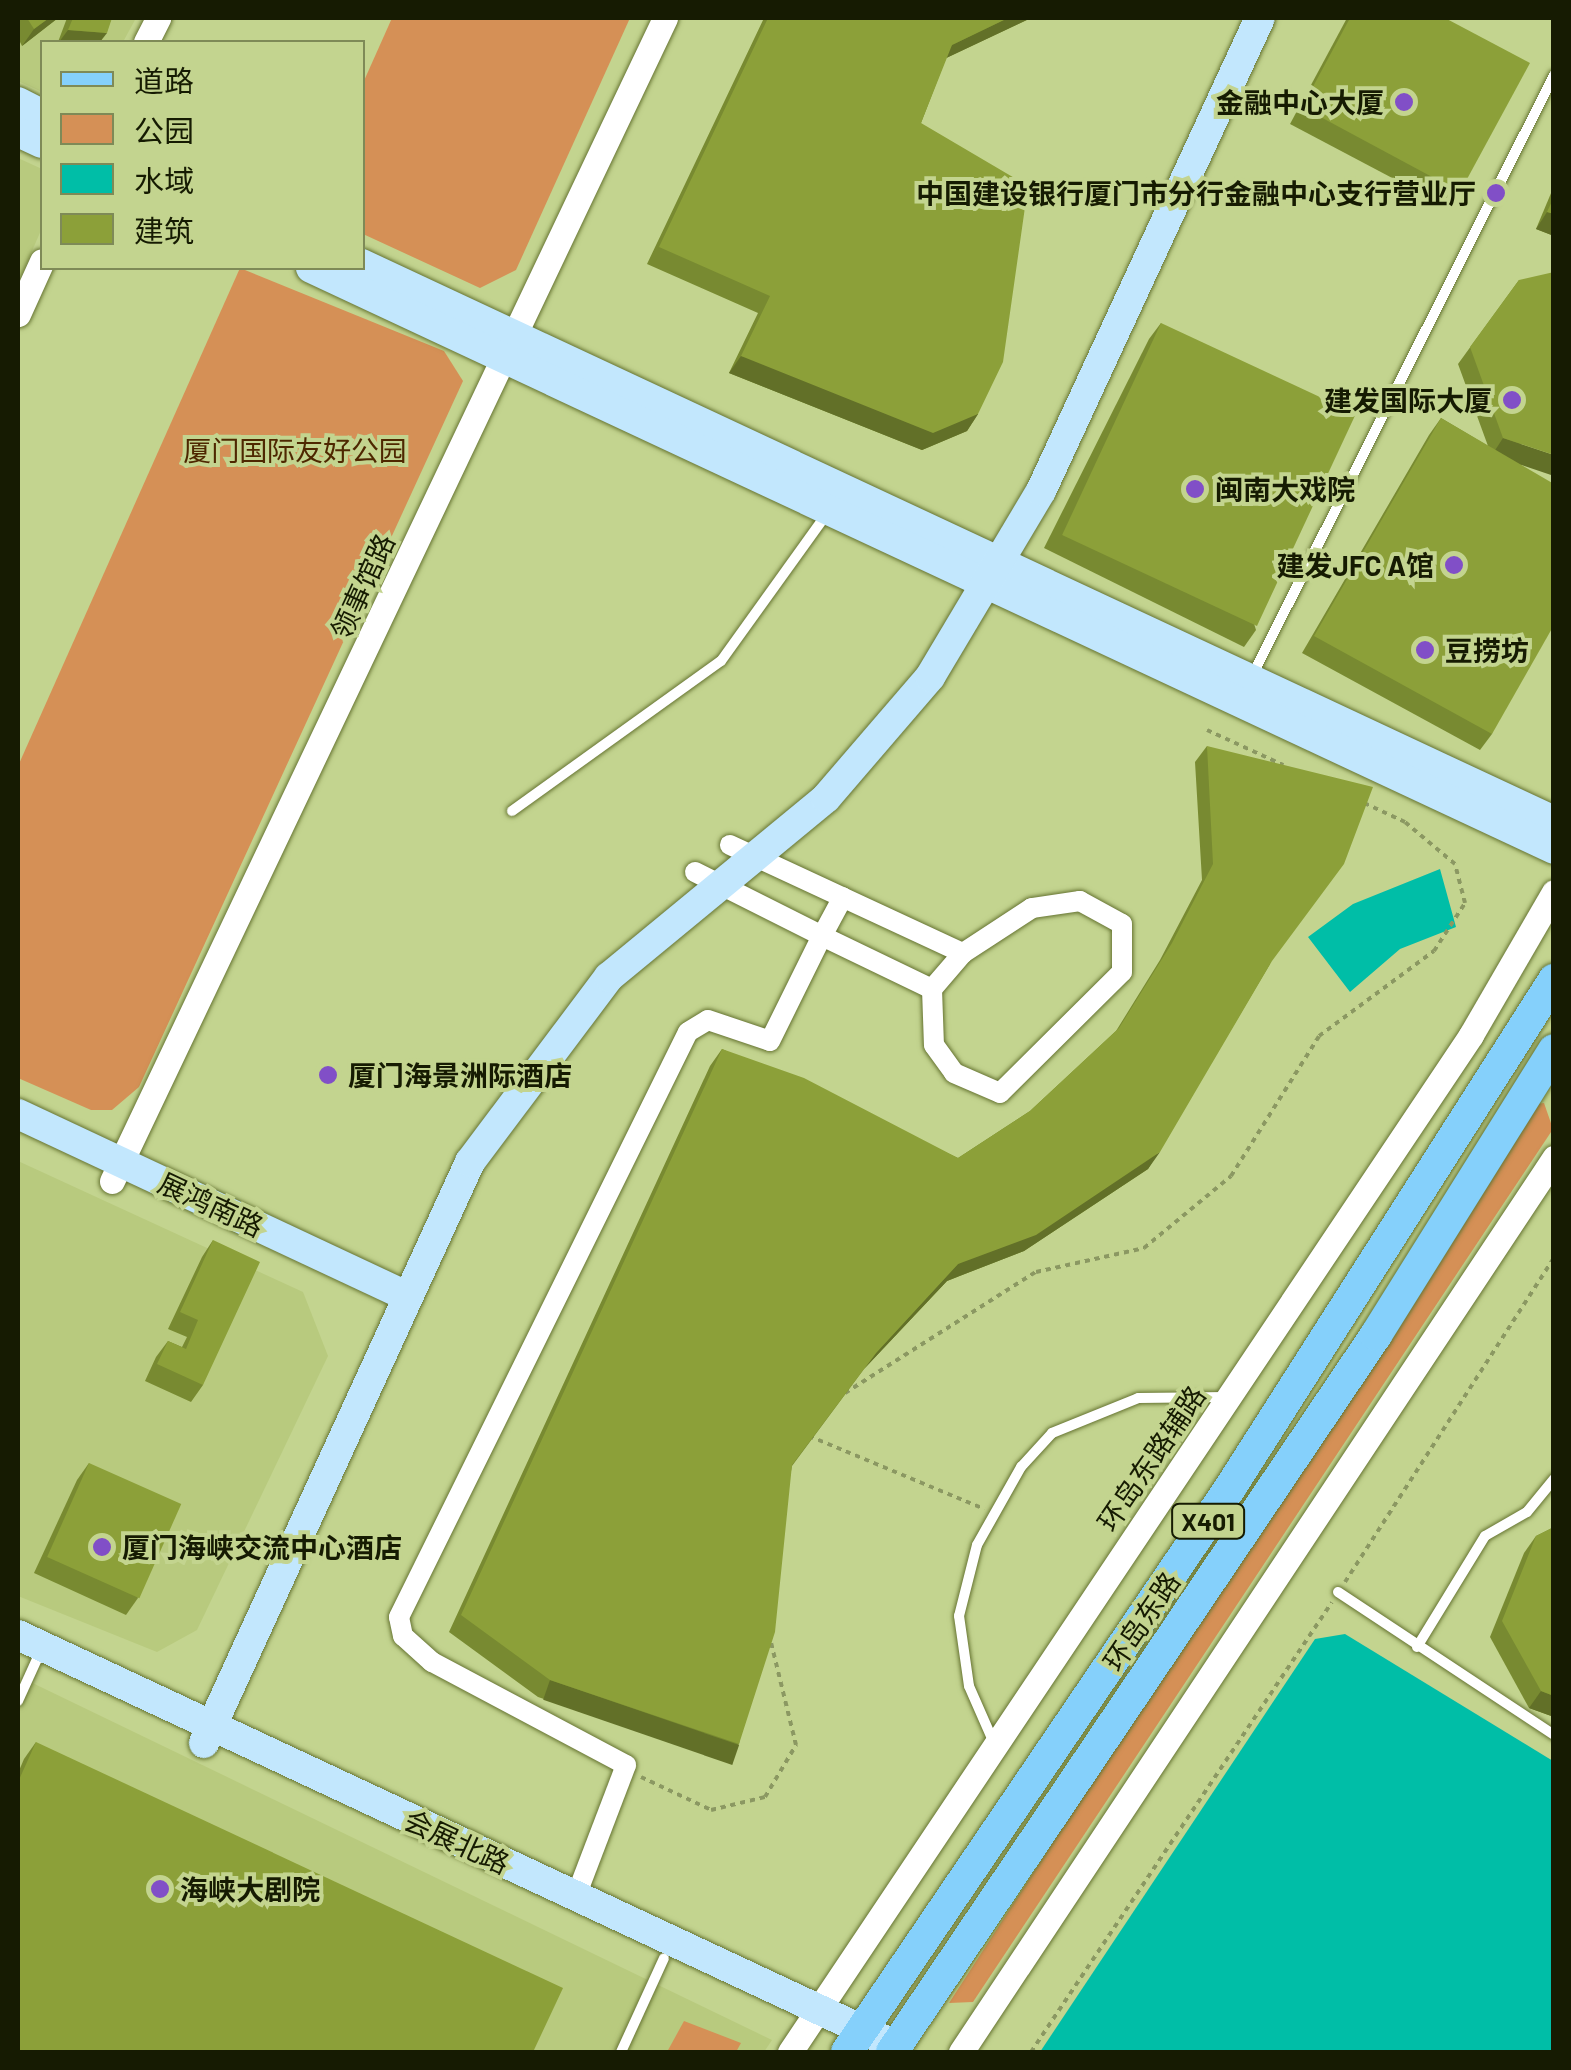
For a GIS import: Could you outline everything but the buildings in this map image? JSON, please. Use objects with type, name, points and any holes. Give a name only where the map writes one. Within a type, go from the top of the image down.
[{"type":"main road","points":[[984,568],[1238,18]]},
{"type":"main road","points":[[198,1730],[391,1300],[470,1162],[545,1052],[705,877],[812,784],[884,704],[984,568],[1260,18]]},
{"type":"main road","points":[[365,266],[509,346],[829,510],[984,568],[1251,680],[1554,821]]},
{"type":"main road","points":[[316,270],[509,346],[984,568],[1554,849]]},
{"type":"main road","name":"环岛东路","points":[[870,2046],[1554,980]]},
{"type":"main road","name":"环岛东路","points":[[870,2046],[1376,1335],[1554,1050]]},
{"type":"main road","name":"展鸿南路","points":[[18,1114],[116,1171],[391,1300]]},
{"type":"main road","name":"展鸿南路","points":[[18,1136],[116,1171]]},
{"type":"main road","name":"会展北路","points":[[28,1651],[664,1958],[814,2018]]},
{"type":"main road","name":"会展北路","points":[[198,1730],[576,1896],[870,2046]]},
{"type":"street","name":"领事馆路","points":[[116,1171],[664,18]]},
{"type":"street","points":[[18,314],[40,265]]},
{"type":"street","points":[[740,850],[963,954]]},
{"type":"street","points":[[705,877],[932,989]]},
{"type":"street","name":"环岛东路辅路","points":[[790,2052],[1471,1035],[1554,892]]},
{"type":"street","points":[[576,1896],[626,1765],[432,1662],[403,1636],[399,1617],[688,1032],[708,1020],[770,1042],[843,897]]},
{"type":"street","points":[[1080,902],[1122,924],[1122,972],[1000,1094],[954,1073],[934,1046],[932,989],[963,954],[1032,908],[1080,902]]},
{"type":"street","points":[[961,2052],[1554,1158]]},
{"type":"lane","points":[[1251,680],[1554,74]]},
{"type":"lane","points":[[512,811],[720,661],[829,510]]},
{"type":"lane","points":[[994,1744],[969,1686],[959,1616],[995,1514],[1052,1433],[1138,1398],[1228,1397]]},
{"type":"lane","points":[[1417,1647],[1486,1536],[1528,1512],[1554,1480]]},
{"type":"lane","points":[[1338,1592],[1554,1734]]},
{"type":"lane","points":[[18,1701],[28,1651]]},
{"type":"lane","points":[[621,2052],[664,1958]]},
{"type":"path","points":[[1207,730],[1297,772]]},
{"type":"path","points":[[827,1406],[1036,1272],[1144,1248],[1231,1176],[1319,1036],[1434,951],[1465,903],[1454,864],[1404,822],[1351,796]]},
{"type":"path","points":[[1030,2052],[1338,1592],[1554,1258]]},
{"type":"path","points":[[795,1430],[995,1514]]},
{"type":"path","points":[[626,1765],[656,1790],[711,1810],[765,1797],[796,1746],[763,1621]]},
{"type":"shaded area","points":[[18,18],[136,18],[124,40],[40,40],[40,91],[18,81]]},
{"type":"shaded area","points":[[18,158],[40,168],[40,233],[18,283]]},
{"type":"shaded area","points":[[18,1161],[303,1292],[328,1356],[197,1630],[157,1652],[18,1596]]},
{"type":"shaded area","name":"海峡大剧院","points":[[18,1676],[772,2040],[764,2052],[18,2052]]},
{"type":"green space","points":[[392,18],[630,18],[516,270],[480,288],[365,235],[365,79]]},
{"type":"green space","name":"厦门国际友好公园","points":[[239,270],[444,351],[463,381],[139,1087],[112,1110],[91,1110],[18,1078],[18,766]]},
{"type":"green space","points":[[1544,1103],[1553,1129],[973,2002],[949,2003],[1530,1105]]},
{"type":"green space","points":[[684,2021],[741,2043],[736,2052],[667,2052]]},
{"type":"water","points":[[1440,869],[1456,927],[1400,949],[1350,992],[1308,937],[1353,904]]},
{"type":"water","points":[[1345,1634],[1553,1761],[1553,2052],[1040,2052],[1315,1639]]},
{"type":"place","name":"金融中心大厦","points":[[1404,102]]},
{"type":"place","name":"中国建设银行厦门市分行金融中心支行营业厅","points":[[1496,193]]},
{"type":"place","name":"建发国际大厦","points":[[1512,400]]},
{"type":"place","name":"闽南大戏院","points":[[1195,489]]},
{"type":"place","name":"建发JFC A馆","points":[[1454,565]]},
{"type":"place","name":"豆捞坊","points":[[1425,650]]},
{"type":"place","name":"厦门海景洲际酒店","points":[[328,1075]]},
{"type":"place","name":"厦门海峡交流中心酒店","points":[[102,1547]]},
{"type":"place","name":"海峡大剧院","points":[[160,1889]]}]
